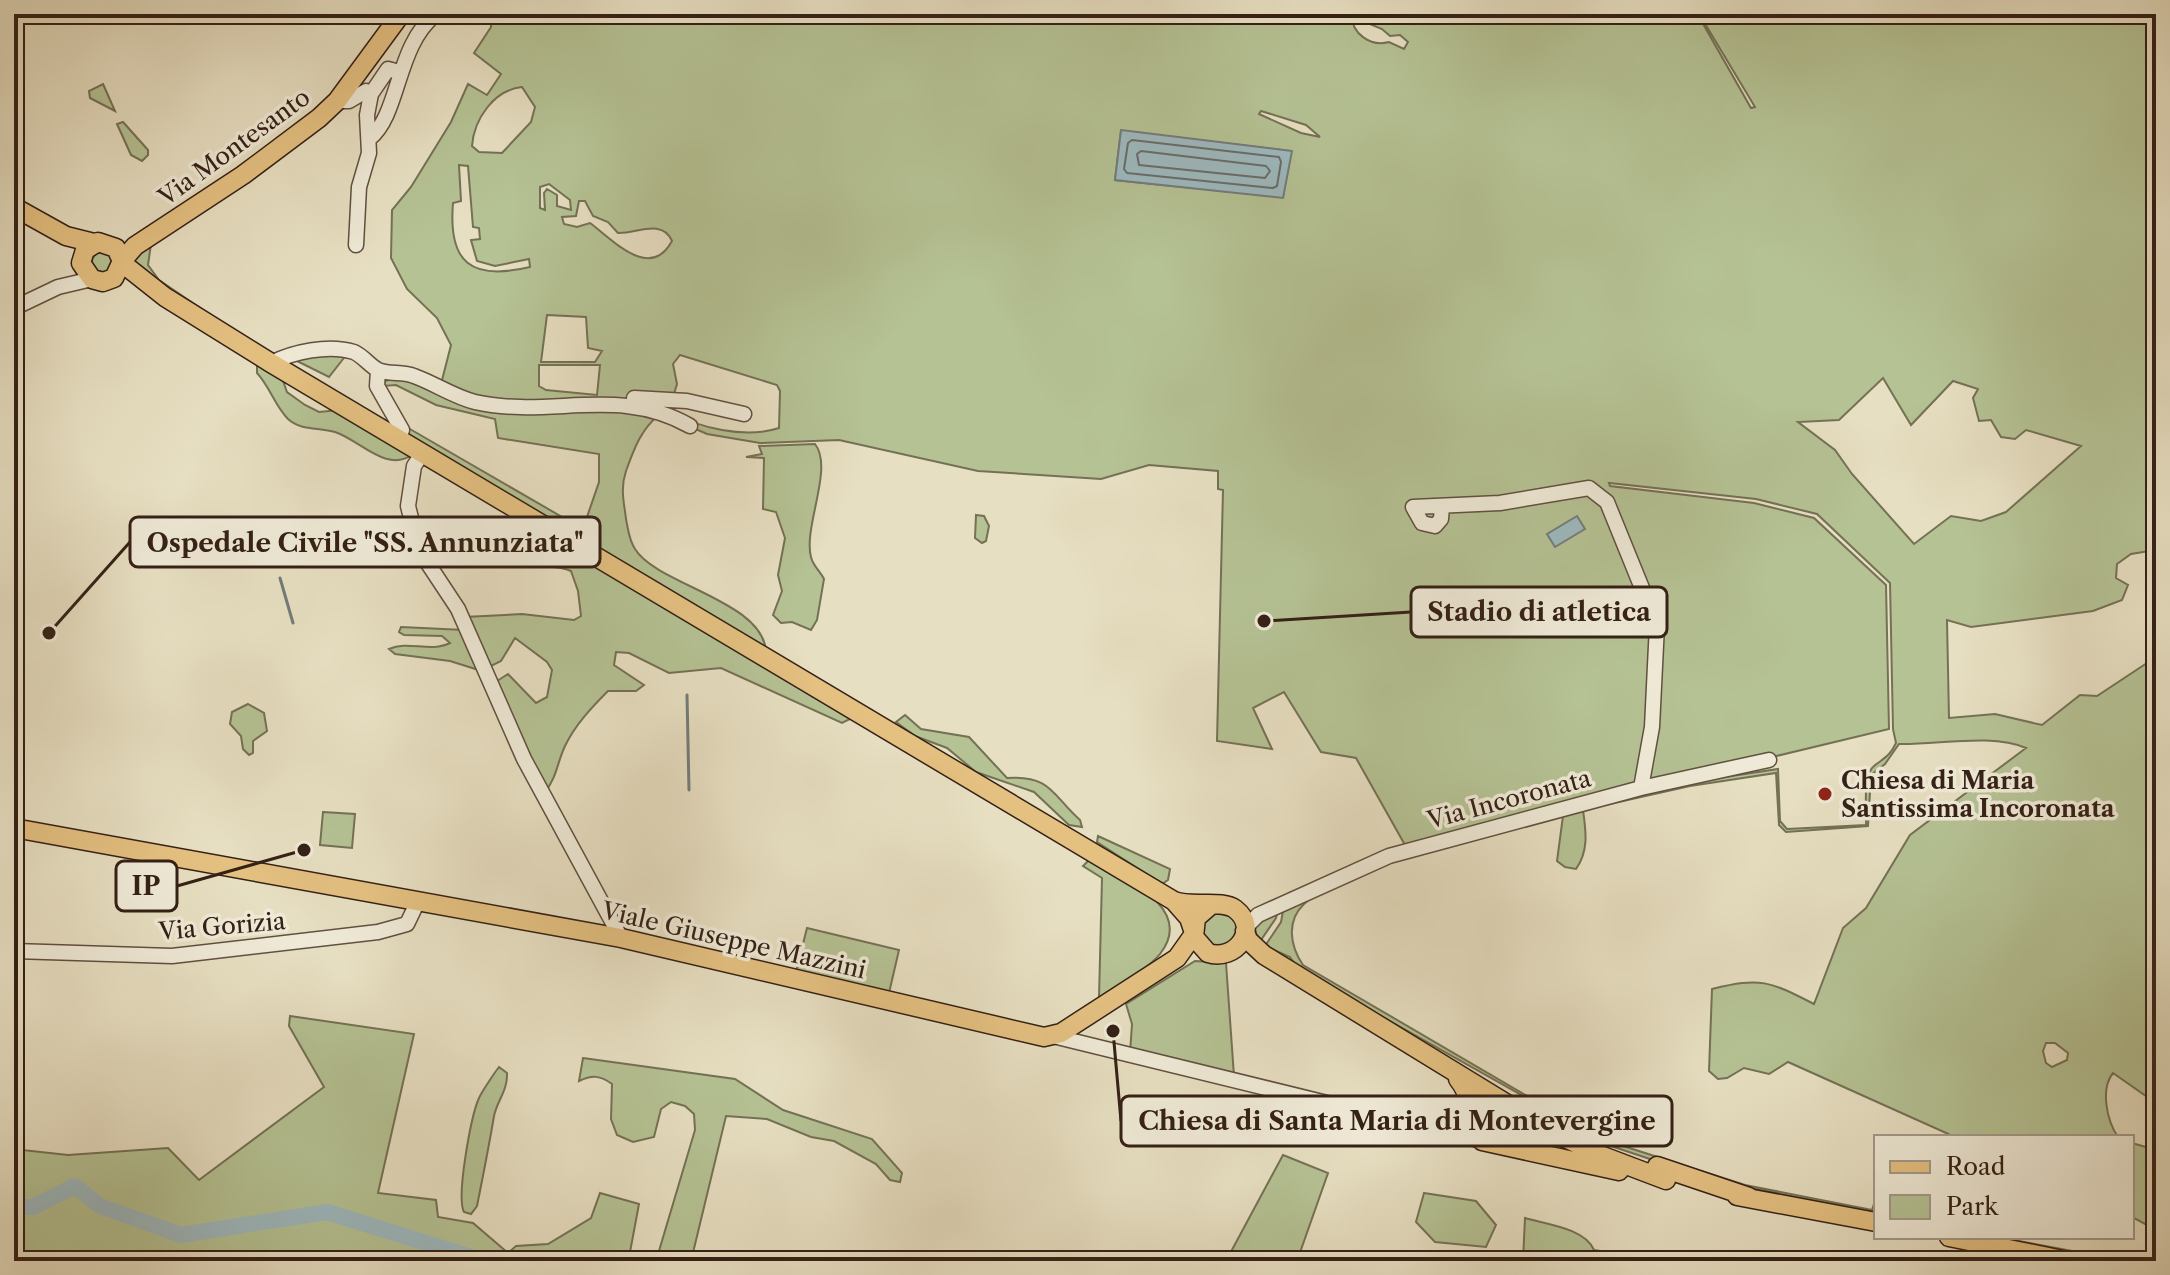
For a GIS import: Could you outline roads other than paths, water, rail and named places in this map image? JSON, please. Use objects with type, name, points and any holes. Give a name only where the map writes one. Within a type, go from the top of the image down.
[{"type":"main road","name":"Via Montesanto","points":[[122,262],[148,237],[255,167],[337,101],[401,14]]},
{"type":"main road","points":[[14,207],[74,240],[101,243],[119,251],[122,262],[118,274],[100,280]]},
{"type":"main road","points":[[14,219],[67,248],[100,280],[165,297]]},
{"type":"main road","name":"Via Montesanto","points":[[101,243],[148,237]]},
{"type":"main road","points":[[81,262],[85,250],[101,243]]},
{"type":"main road","points":[[122,262],[165,297],[271,363],[1174,901],[1196,907],[1222,904],[1236,910],[1248,940],[1264,955],[1454,1073],[1566,1139],[1666,1180]]},
{"type":"main road","name":"Viale Giuseppe Mazzini","points":[[14,828],[621,938],[1053,1036]]},
{"type":"main road","points":[[1174,901],[1189,918],[1197,944],[1211,954]]},
{"type":"main road","points":[[1053,1036],[1177,958],[1194,932],[1198,915],[1211,905]]},
{"type":"main road","points":[[1233,952],[1240,944],[1245,929]]},
{"type":"main road","points":[[1177,958],[1233,952],[1264,955]]},
{"type":"main road","points":[[1346,1004],[1589,1138],[1673,1172],[1749,1197]]},
{"type":"main road","points":[[1440,1129],[1459,1121],[1468,1108],[1467,1092],[1454,1073]]},
{"type":"main road","points":[[1482,1141],[1724,1195],[1874,1222]]},
{"type":"main road","points":[[1959,1239],[2068,1261]]},
{"type":"street","points":[[370,138],[381,129],[399,72],[430,17]]},
{"type":"street","points":[[356,245],[359,187],[370,138],[367,115],[371,94],[388,69],[399,72]]},
{"type":"street","points":[[337,101],[349,101],[366,91],[371,94]]},
{"type":"street","points":[[14,308],[45,292],[81,262]]},
{"type":"street","points":[[45,292],[100,280]]},
{"type":"street","points":[[271,363],[289,354],[329,350],[354,353],[378,370],[414,376],[475,402],[524,406],[619,403],[643,406],[690,426]]},
{"type":"street","points":[[378,370],[377,386],[402,430],[399,440]]},
{"type":"street","points":[[598,405],[614,395],[687,401],[744,414]]},
{"type":"street","points":[[422,454],[414,466],[408,506],[419,550],[458,609],[524,759],[621,938]]},
{"type":"street","points":[[1442,506],[1500,503],[1589,488],[1607,502],[1657,625],[1652,727],[1641,788]]},
{"type":"street","name":"Via Incoronata","points":[[1245,929],[1254,917],[1376,860],[1641,788],[1769,760]]},
{"type":"street","name":"Via Gorizia","points":[[14,951],[172,956],[378,932],[407,924],[418,901]]},
{"type":"street","name":"Via Incoronata","points":[[1236,910],[1270,910]]},
{"type":"street","points":[[1074,1025],[1077,1039],[1084,1046]]},
{"type":"street","name":"Viale Giuseppe Mazzini","points":[[1053,1036],[1482,1141],[1508,1139],[1514,1133],[1512,1123],[1500,1116],[1466,1129],[1440,1129]]},
{"type":"water","points":[[1121,130],[1292,151],[1283,198],[1115,180]]},
{"type":"water","points":[[1577,516],[1585,529],[1555,547],[1547,534]]},
{"type":"waterway","points":[[280,578],[293,623]]},
{"type":"waterway","points":[[687,695],[689,790]]},
{"type":"waterway","points":[[14,1207],[33,1207],[75,1186],[100,1206],[181,1235],[327,1212],[484,1261]]},
{"type":"place","name":"Stadio di atletica","points":[[1264,621]]},
{"type":"place","name":"Ospedale Civile \"SS. Annunziata\"","points":[[49,633]]},
{"type":"place","name":"Chiesa di Maria Santissima Incoronata","points":[[1825,794]]},
{"type":"place","name":"IP","points":[[304,850]]},
{"type":"place","name":"Chiesa di Santa Maria di Montevergine","points":[[1113,1031]]}]
